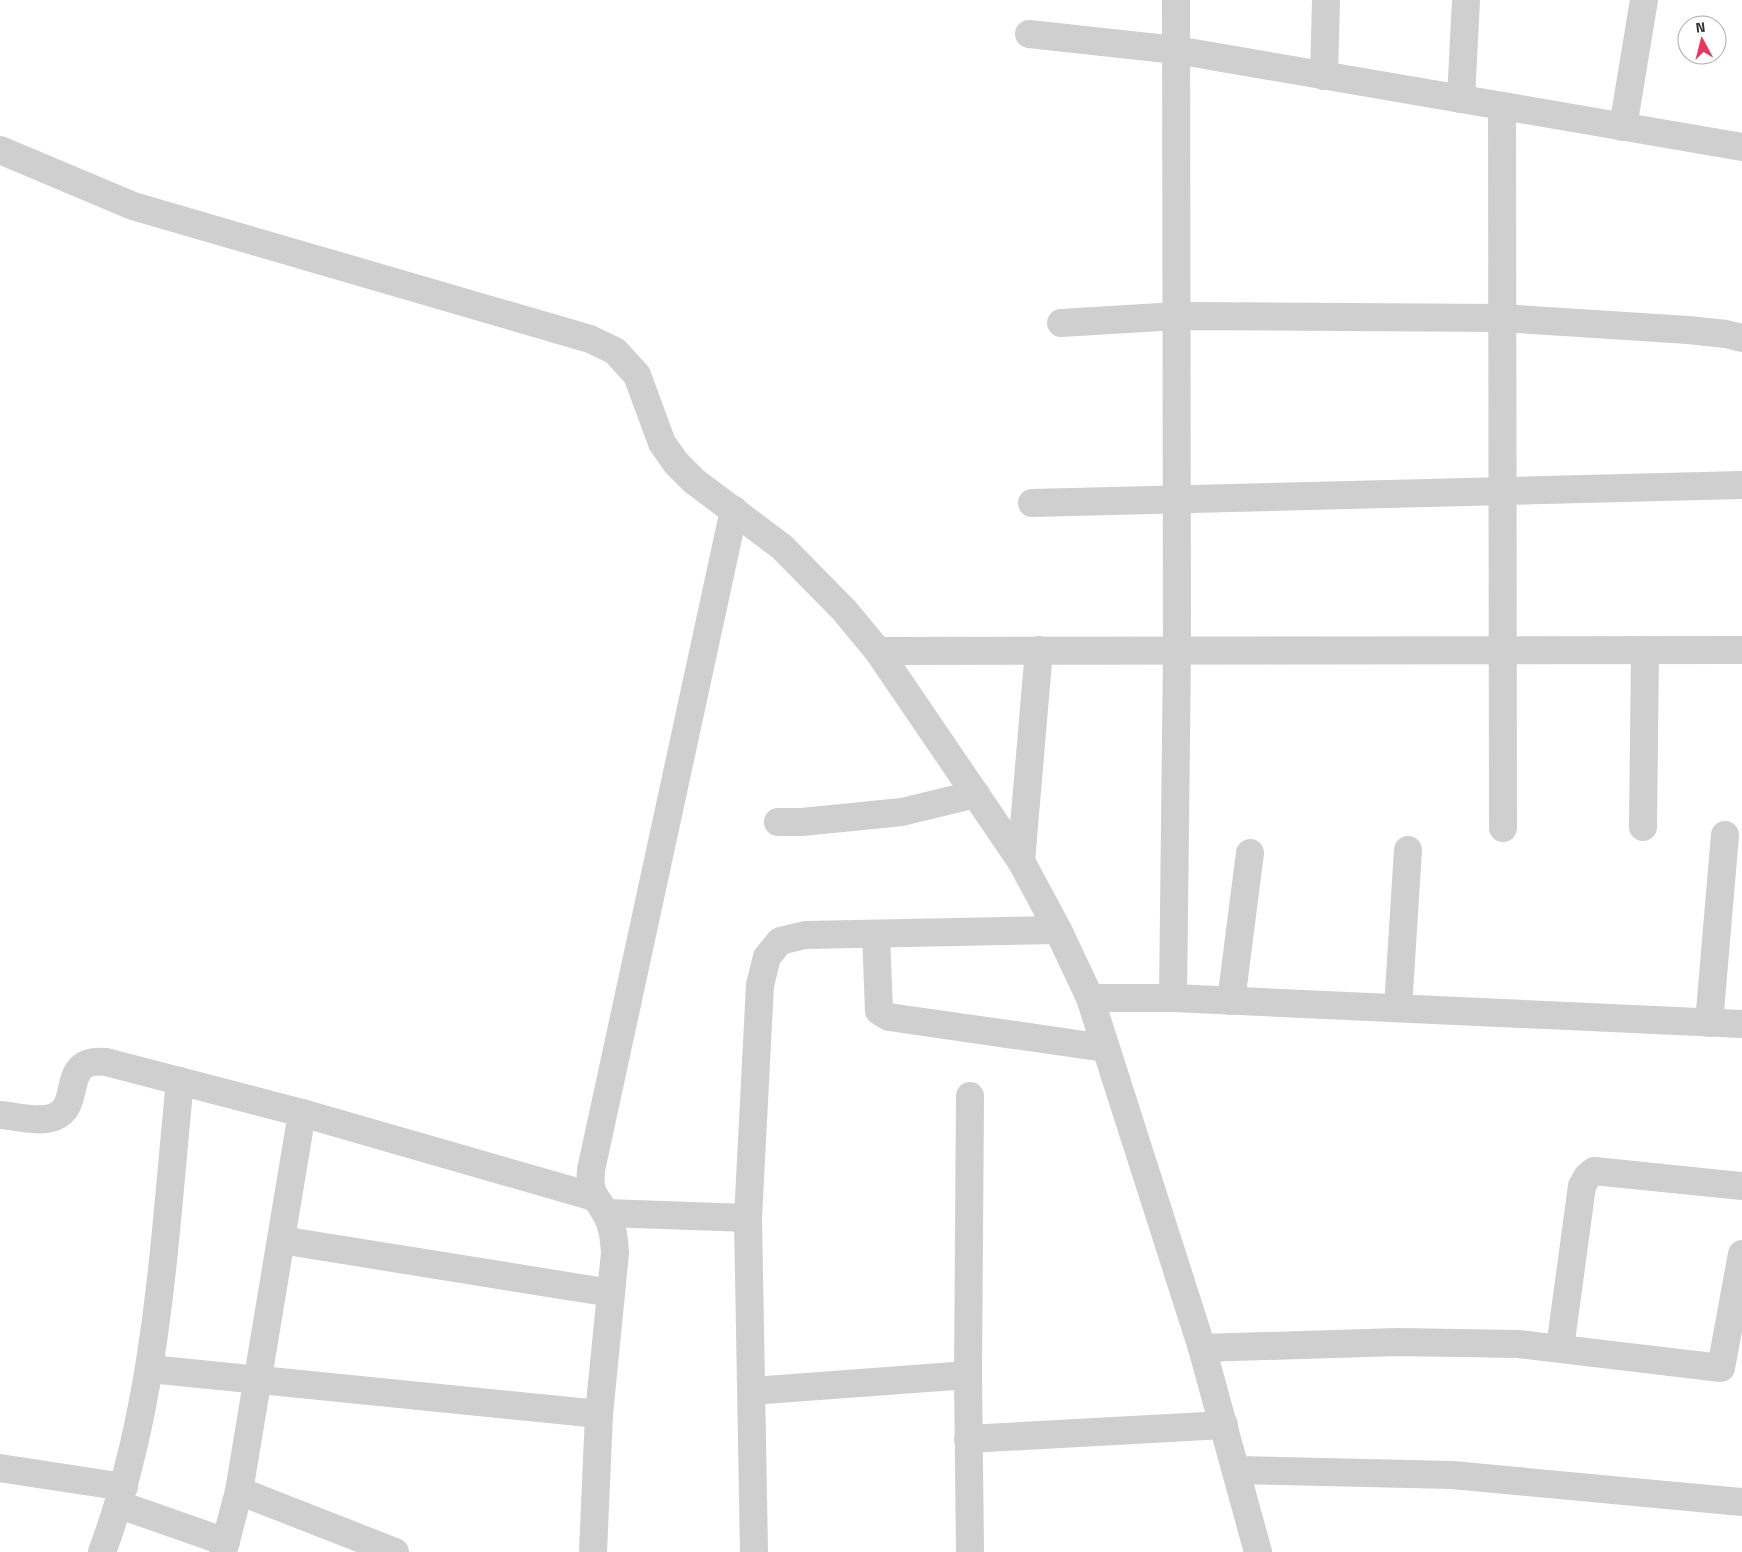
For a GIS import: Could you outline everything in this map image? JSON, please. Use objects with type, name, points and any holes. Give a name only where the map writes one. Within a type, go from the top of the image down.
[{"type":"street","points":[[1173,998],[1177,650],[1176,0]]},
{"type":"street","points":[[1324,76],[1326,0]]},
{"type":"street","points":[[1462,99],[1466,0]]},
{"type":"street","points":[[1623,127],[1644,0]]},
{"type":"street","points":[[1029,34],[1176,50],[1742,147]]},
{"type":"street","points":[[1502,106],[1503,828]]},
{"type":"street","points":[[0,150],[133,206],[590,339],[615,351],[637,375],[662,443],[676,463],[694,481],[782,547],[844,610],[878,651],[1021,861],[1058,930],[1090,998],[1202,1348],[1258,1552]]},
{"type":"street","points":[[1061,323],[1176,316],[1502,318],[1688,330],[1726,334],[1742,338]]},
{"type":"street","points":[[1032,503],[1742,485]]},
{"type":"street","points":[[593,1552],[599,1414],[615,1253],[613,1231],[590,1182],[591,1170],[734,510]]},
{"type":"street","points":[[1021,861],[1039,650]]},
{"type":"street","points":[[1643,827],[1645,650]]},
{"type":"street","points":[[878,651],[1742,650]]},
{"type":"street","points":[[778,822],[802,822],[902,812],[976,794]]},
{"type":"street","points":[[1709,1023],[1725,835]]},
{"type":"street","points":[[1398,1008],[1408,850]]},
{"type":"street","points":[[1231,1000],[1250,854]]},
{"type":"street","points":[[754,1552],[748,1218],[760,986],[767,957],[780,941],[805,935],[1058,930]]},
{"type":"street","points":[[876,934],[879,1010],[889,1017],[1105,1048]]},
{"type":"street","points":[[1090,998],[1231,1000],[1742,1024]]},
{"type":"street","points":[[0,1115],[55,1117],[64,1110],[77,1074],[84,1064],[94,1061],[302,1113],[600,1205],[748,1218]]},
{"type":"street","points":[[102,1552],[122,1496],[150,1370],[180,1081]]},
{"type":"street","points":[[970,1096],[968,1375],[970,1552]]},
{"type":"street","points":[[0,1468],[122,1496],[224,1547],[239,1491],[302,1113]]},
{"type":"street","points":[[1560,1348],[1582,1186],[1590,1173],[1594,1171],[1742,1186]]},
{"type":"street","points":[[281,1240],[610,1293]]},
{"type":"street","points":[[1202,1348],[1398,1342],[1518,1344],[1731,1370],[1742,1254]]},
{"type":"street","points":[[150,1370],[599,1414]]},
{"type":"street","points":[[752,1391],[968,1375]]},
{"type":"street","points":[[968,1439],[1224,1425]]},
{"type":"street","points":[[1236,1470],[1452,1475],[1742,1502]]},
{"type":"street","points":[[239,1491],[395,1552]]}]
